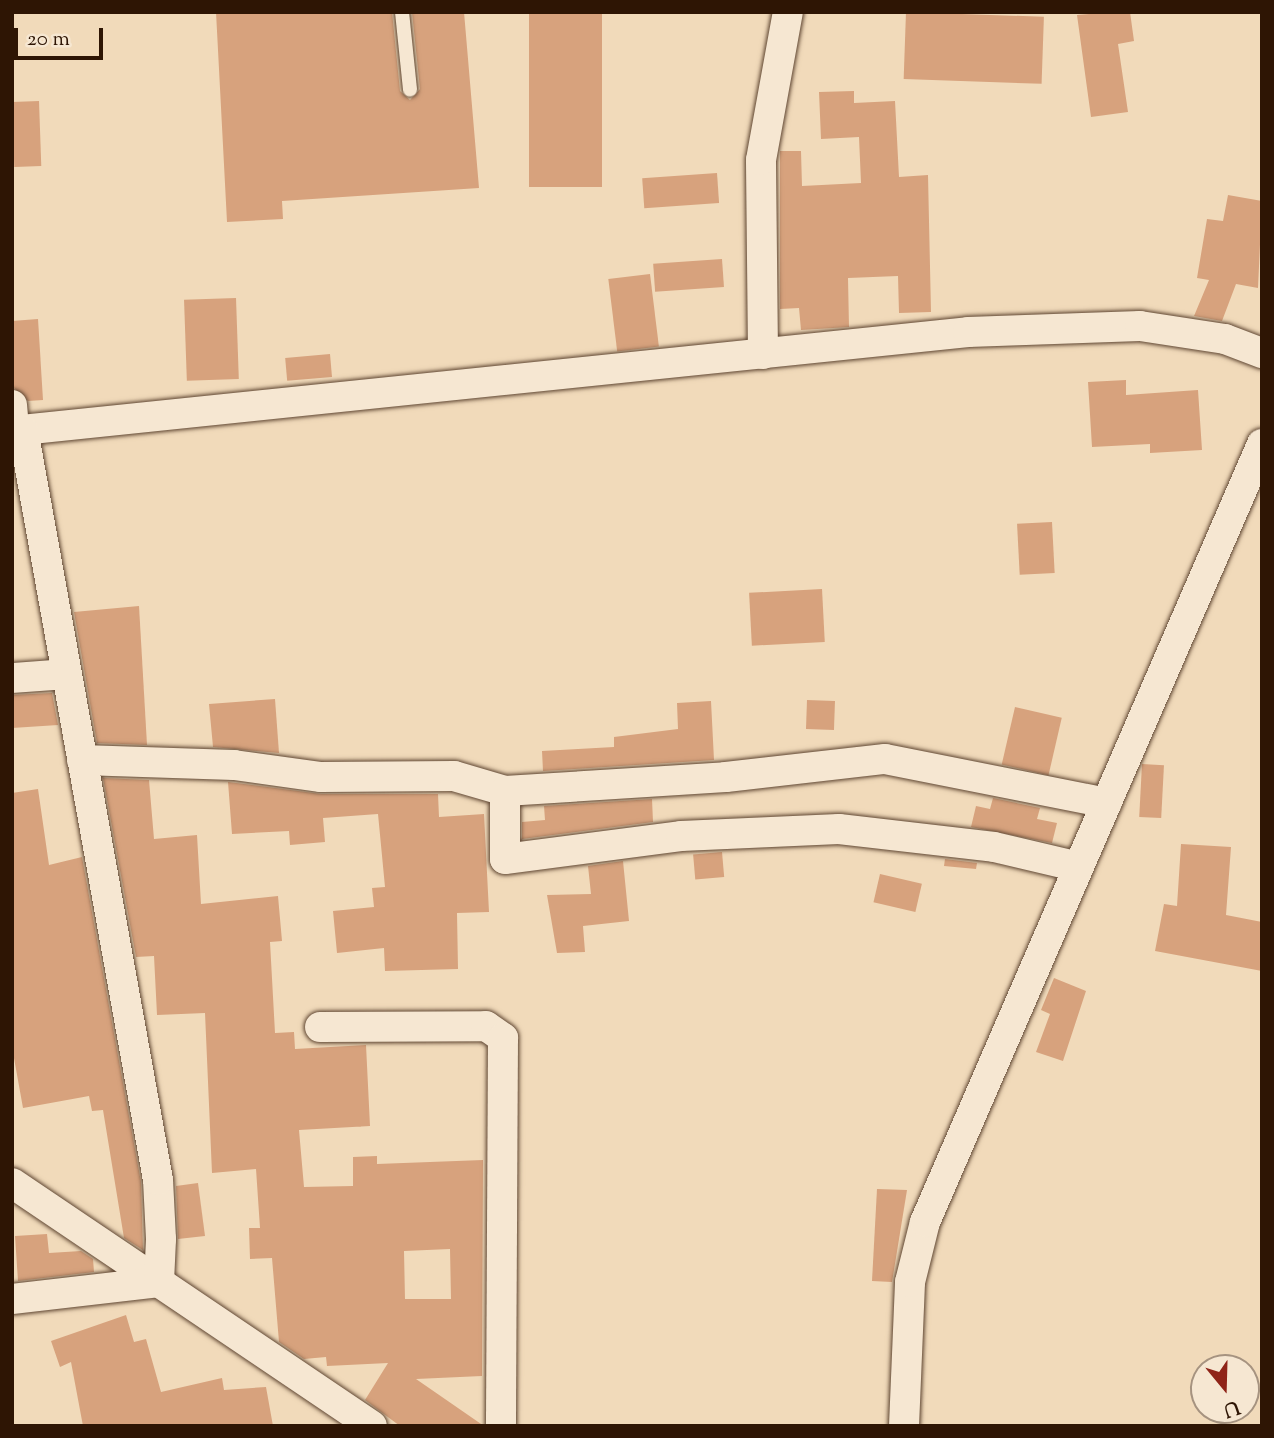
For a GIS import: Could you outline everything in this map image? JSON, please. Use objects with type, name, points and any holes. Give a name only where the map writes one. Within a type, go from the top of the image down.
[{"type":"street","points":[[763,354],[761,160],[788,12]]},
{"type":"street","points":[[159,1282],[158,1180],[66,674],[15,424],[763,354],[968,332],[1140,326],[1224,339],[1262,353]]},
{"type":"street","points":[[904,1426],[910,1282],[925,1222],[1262,444]]},
{"type":"street","points":[[12,678],[66,674]]},
{"type":"street","points":[[82,760],[234,765],[321,776],[454,776],[505,791],[726,777],[885,759],[1107,803]]},
{"type":"street","points":[[505,791],[505,859],[681,836],[839,829],[993,846],[1079,867]]},
{"type":"street","points":[[320,1027],[486,1026],[503,1038],[501,1426]]},
{"type":"street","points":[[12,1183],[372,1426]]},
{"type":"street","points":[[12,1299],[159,1282]]},
{"type":"lane","points":[[402,12],[410,90]]},
{"type":"building","points":[[216,12],[392,12],[400,91],[410,100],[420,89],[412,12],[464,12],[479,188],[282,201],[283,219],[227,222]]},
{"type":"building","points":[[529,12],[602,12],[602,187],[529,187]]},
{"type":"building","points":[[906,12],[1044,17],[1042,84],[904,79]]},
{"type":"building","points":[[1130,12],[1134,41],[1118,44],[1128,112],[1091,117],[1077,15]]},
{"type":"building","points":[[854,91],[854,103],[895,101],[899,177],[928,175],[931,312],[899,313],[898,276],[848,278],[849,327],[801,330],[799,308],[780,309],[780,151],[801,151],[802,186],[861,183],[859,137],[821,139],[819,92]]},
{"type":"building","points":[[39,101],[41,166],[14,167],[12,102]]},
{"type":"building","points":[[717,173],[719,203],[644,208],[642,178]]},
{"type":"building","points":[[1228,195],[1262,201],[1258,288],[1236,284],[1222,321],[1194,316],[1209,280],[1197,278],[1207,219],[1223,221]]},
{"type":"building","points":[[722,259],[724,287],[655,292],[653,264]]},
{"type":"building","points":[[650,274],[659,346],[617,352],[608,279]]},
{"type":"building","points":[[236,298],[239,379],[187,381],[184,300]]},
{"type":"building","points":[[38,319],[43,400],[28,401],[14,388],[12,321]]},
{"type":"building","points":[[330,354],[332,377],[287,381],[285,358]]},
{"type":"building","points":[[1126,380],[1126,395],[1198,390],[1202,450],[1150,453],[1150,444],[1092,447],[1088,382]]},
{"type":"building","points":[[1052,522],[1055,573],[1020,575],[1017,524]]},
{"type":"building","points":[[822,589],[825,642],[752,646],[749,593]]},
{"type":"building","points":[[139,606],[147,745],[97,743],[74,612]]},
{"type":"building","points":[[52,693],[58,725],[12,728],[12,695]]},
{"type":"building","points":[[275,699],[279,753],[213,747],[209,704]]},
{"type":"building","points":[[807,700],[835,701],[834,730],[806,729]]},
{"type":"building","points":[[711,701],[714,760],[543,771],[542,751],[614,747],[614,737],[678,729],[677,703]]},
{"type":"building","points":[[1015,707],[1062,718],[1048,775],[1002,764]]},
{"type":"building","points":[[1142,764],[1164,765],[1161,818],[1139,817]]},
{"type":"building","points":[[103,778],[149,780],[154,839],[197,835],[201,904],[278,896],[282,941],[270,942],[275,1033],[294,1032],[295,1049],[366,1045],[370,1126],[299,1130],[304,1187],[353,1186],[353,1157],[377,1156],[377,1164],[483,1160],[482,1376],[416,1379],[484,1426],[400,1426],[365,1400],[388,1363],[327,1366],[326,1357],[304,1359],[279,1342],[272,1258],[250,1259],[249,1228],[260,1228],[256,1169],[212,1173],[205,1013],[157,1015],[154,956],[136,957]],"holes":[[[450,1249],[451,1299],[405,1299],[404,1251]]]},
{"type":"building","points":[[228,782],[321,794],[438,794],[439,817],[484,814],[489,912],[457,913],[458,969],[385,971],[384,948],[337,953],[333,911],[374,907],[372,888],[385,887],[378,814],[323,818],[325,842],[290,845],[289,831],[232,834]]},
{"type":"building","points":[[38,789],[49,865],[82,857],[141,1182],[143,1250],[124,1238],[103,1110],[92,1111],[89,1096],[23,1108],[12,1047],[12,793]]},
{"type":"building","points":[[993,798],[1040,808],[1037,819],[1057,823],[1052,843],[971,827],[976,806],[990,809]]},
{"type":"building","points":[[652,799],[653,822],[522,839],[522,822],[545,820],[544,806]]},
{"type":"building","points":[[1181,844],[1231,847],[1226,915],[1262,922],[1262,971],[1155,951],[1164,904],[1177,906]]},
{"type":"building","points":[[722,852],[724,877],[695,879],[693,855]]},
{"type":"building","points":[[945,859],[977,863],[976,869],[944,866]]},
{"type":"building","points":[[623,861],[629,921],[583,926],[585,952],[557,953],[547,895],[591,894],[588,866]]},
{"type":"building","points":[[880,874],[922,884],[915,912],[873,902]]},
{"type":"building","points":[[1054,978],[1086,991],[1063,1061],[1036,1052],[1050,1014],[1041,1010]]},
{"type":"building","points":[[198,1183],[205,1236],[178,1239],[176,1186]]},
{"type":"building","points":[[877,1189],[907,1190],[892,1282],[872,1281]]},
{"type":"building","points":[[47,1234],[49,1253],[81,1251],[93,1259],[94,1272],[18,1281],[15,1236]]},
{"type":"building","points":[[126,1315],[134,1342],[146,1339],[161,1392],[222,1378],[224,1390],[266,1387],[273,1426],[83,1426],[71,1362],[60,1367],[51,1341]]}]
